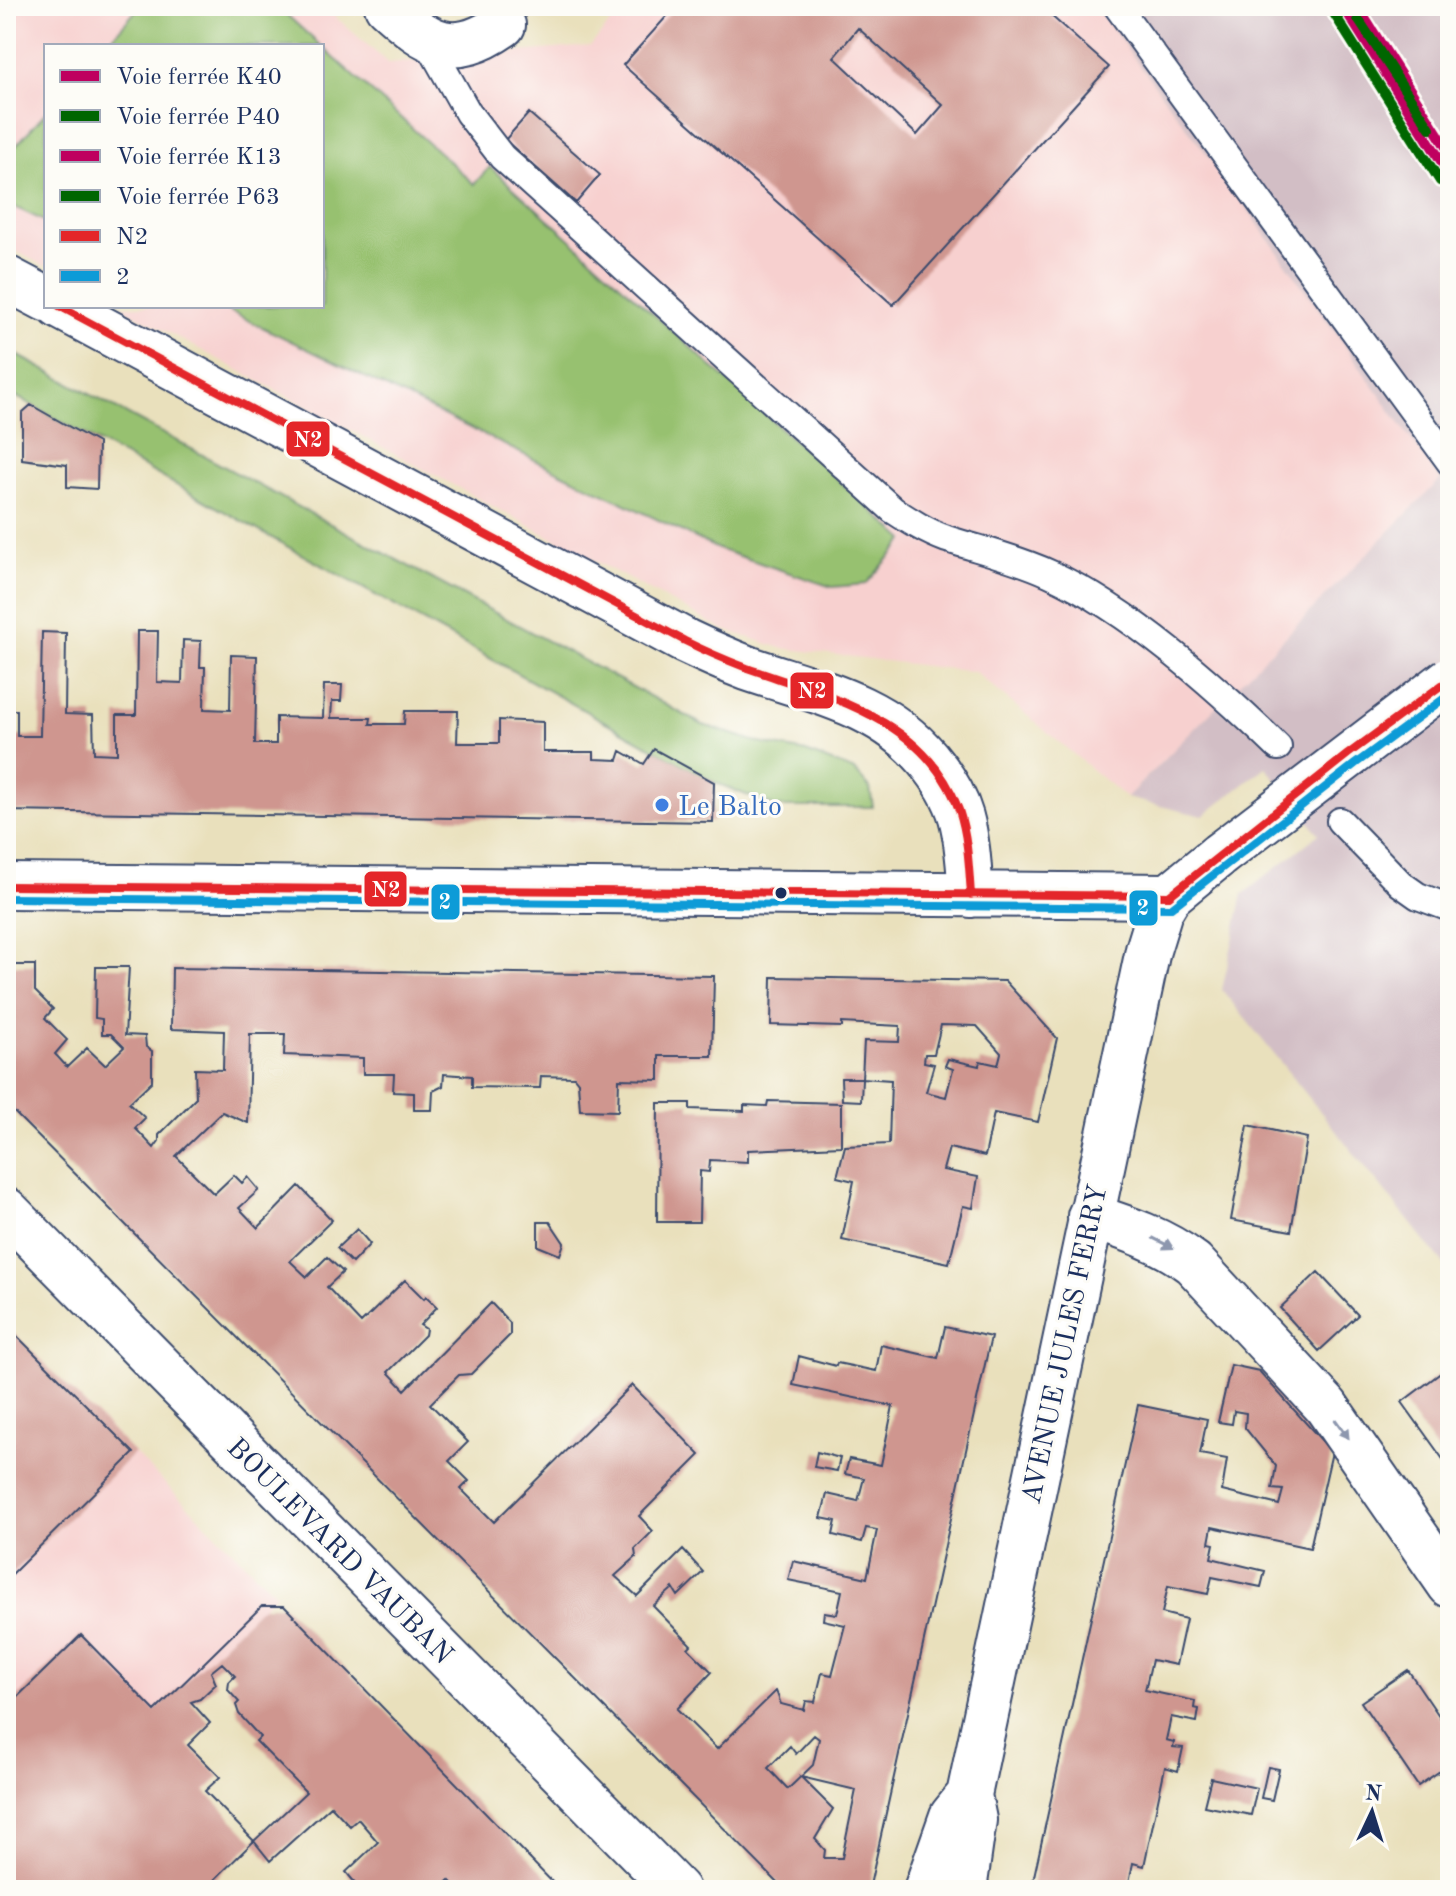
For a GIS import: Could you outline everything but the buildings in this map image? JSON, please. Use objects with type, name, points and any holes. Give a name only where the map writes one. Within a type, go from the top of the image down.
[{"type":"street","points":[[387,6],[424,35],[436,41],[460,45],[483,38],[503,25]]},
{"type":"street","points":[[6,278],[44,298]]},
{"type":"street","points":[[63,308],[685,641],[719,658],[839,697],[887,721],[914,742],[937,769],[951,793],[961,815],[967,843],[971,895]]},
{"type":"street","points":[[6,886],[1169,896],[1450,679]]},
{"type":"street","name":"AVENUE JULES FERRY","points":[[964,1890],[974,1820],[969,1795],[1148,950],[1160,911],[1169,896]]},
{"type":"street","name":"BOULEVARD VAUBAN","points":[[6,1210],[677,1890]]},
{"type":"street","points":[[1090,1216],[1170,1245],[1193,1263],[1326,1406],[1450,1585]]},
{"type":"street","name":"AVENUE JULES FERRY","points":[[926,1890],[952,1816],[969,1795]]},
{"type":"lane","points":[[1117,6],[1450,462]]},
{"type":"lane","points":[[424,35],[468,113],[502,157],[893,510],[944,538],[1021,562],[1081,590],[1124,617],[1176,658],[1243,713],[1278,747]]},
{"type":"lane","points":[[1340,821],[1401,884],[1418,896],[1450,908]]},
{"type":"shaded area","points":[[6,6],[323,6],[388,63],[590,46],[626,6],[1095,6],[1234,190],[1441,480],[1126,798],[975,672],[781,648],[722,629],[123,308],[324,308],[324,44],[44,44],[44,266],[6,246]]},
{"type":"shaded area","points":[[1095,6],[1450,6],[1450,1272],[1222,990],[1243,894],[1319,834],[1266,767],[1203,816],[1126,798],[1440,480],[1234,190]]},
{"type":"shaded area","points":[[6,1325],[276,1594],[155,1711],[220,1777],[205,1792],[254,1841],[204,1890],[6,1890]]},
{"type":"green space","points":[[140,6],[277,6],[319,44],[107,44]]},
{"type":"green space","points":[[324,49],[474,184],[490,167],[905,540],[866,584],[832,587],[718,549],[223,308],[324,308]]},
{"type":"green space","points":[[44,114],[44,221],[6,203],[6,157]]},
{"type":"green space","points":[[6,349],[703,725],[760,743],[806,752],[855,771],[870,788],[873,807],[776,807],[714,782],[6,391]]},
{"type":"rail line","name":"K40","points":[[1343,6],[1450,175]]},
{"type":"rail line","name":"K13","points":[[1357,6],[1450,153]]},
{"type":"rail line","name":"P40","points":[[1333,12],[1440,181]]},
{"type":"rail line","name":"P63","points":[[1358,19],[1430,128]]},
{"type":"transit line","name":"N2","points":[[63,308],[685,641],[747,668],[841,701],[899,732],[923,753],[943,779],[959,810],[966,841],[971,895]]},
{"type":"transit line","name":"N2","points":[[6,886],[1169,896],[1348,754],[1450,679]]},
{"type":"transit line","name":"2","points":[[6,898],[1171,908],[1450,694]]},
{"type":"place","name":"Le Balto","points":[[662,805]]}]
